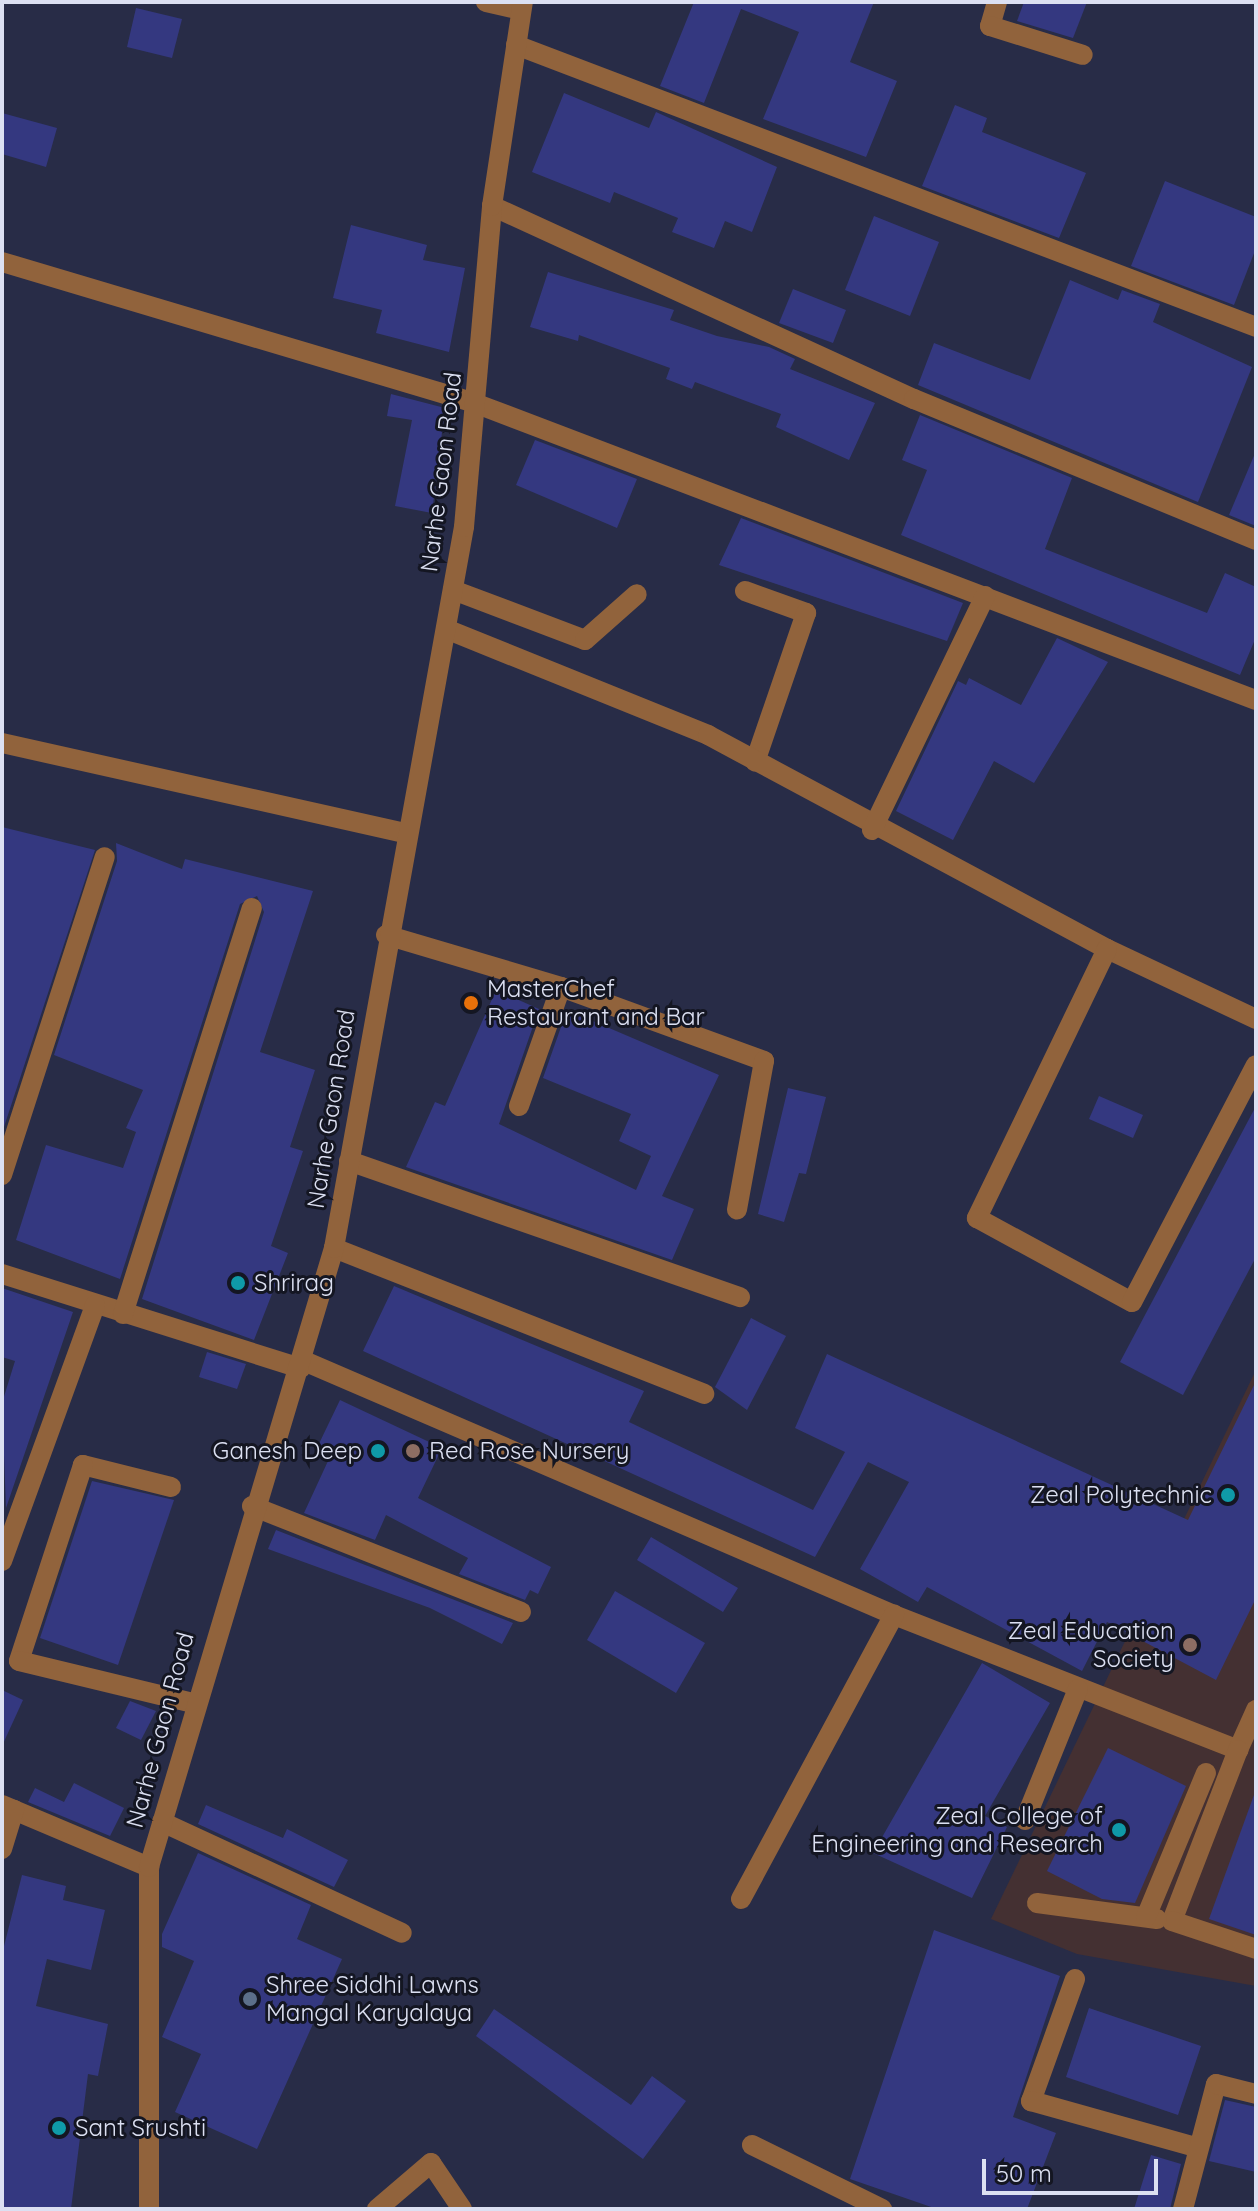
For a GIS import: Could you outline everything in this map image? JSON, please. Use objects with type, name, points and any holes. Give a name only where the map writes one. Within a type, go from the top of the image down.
[{"type":"street","points":[[486,2],[522,6]]},
{"type":"street","points":[[997,2],[990,26],[1083,55]]},
{"type":"street","name":"Narhe Gaon Road","points":[[149,2209],[149,1867],[193,1703],[252,1506],[302,1365],[334,1248],[404,833],[453,590],[477,404],[492,206],[522,6]]},
{"type":"street","points":[[516,45],[1256,327]]},
{"type":"street","points":[[492,206],[914,399],[1256,540]]},
{"type":"street","points":[[2,262],[477,404],[1256,700]]},
{"type":"street","points":[[453,590],[585,640],[637,594]]},
{"type":"street","points":[[745,591],[806,613],[755,762]]},
{"type":"street","points":[[872,830],[985,596]]},
{"type":"street","points":[[446,629],[708,735],[872,830],[1107,949],[1256,1019]]},
{"type":"street","points":[[2,743],[404,833]]},
{"type":"street","points":[[2,1175],[105,857]]},
{"type":"street","points":[[123,1314],[252,908]]},
{"type":"street","points":[[386,935],[561,987],[764,1061],[737,1210]]},
{"type":"street","points":[[1107,949],[977,1218],[1132,1302],[1256,1065]]},
{"type":"street","points":[[519,1106],[561,987]]},
{"type":"street","points":[[349,1161],[740,1297]]},
{"type":"street","points":[[334,1248],[704,1394]]},
{"type":"street","points":[[2,1274],[123,1314],[302,1365],[894,1615],[1238,1750]]},
{"type":"street","points":[[2,1561],[95,1305]]},
{"type":"street","points":[[171,1487],[83,1465],[19,1661],[193,1703]]},
{"type":"street","points":[[252,1506],[521,1612]]},
{"type":"street","points":[[741,1899],[894,1615]]},
{"type":"street","points":[[1025,1820],[1078,1689]]},
{"type":"street","points":[[1172,1921],[1256,1710]]},
{"type":"street","points":[[1146,1917],[1206,1773]]},
{"type":"street","points":[[2,1849],[8,1808],[149,1867]]},
{"type":"street","points":[[162,1822],[402,1933]]},
{"type":"street","points":[[1037,1903],[1172,1921],[1256,1949]]},
{"type":"street","points":[[1075,1979],[1031,2101],[1199,2148]]},
{"type":"street","points":[[1183,2209],[1216,2084],[1256,2094]]},
{"type":"street","points":[[752,2145],[871,2207]]},
{"type":"street","points":[[377,2209],[431,2163],[462,2209]]},
{"type":"shaded area","name":"Zeal Education Society","points":[[1256,1370],[1256,1986],[1077,1954],[991,1919]]},
{"type":"building","points":[[694,2],[874,2],[850,62],[897,81],[866,157],[763,119],[799,32],[741,9],[704,103],[660,86]]},
{"type":"building","points":[[1024,2],[1087,2],[1073,38],[1017,21]]},
{"type":"building","points":[[136,8],[182,19],[172,58],[127,47]]},
{"type":"building","points":[[564,93],[649,128],[656,112],[777,167],[752,232],[725,221],[714,248],[672,232],[678,218],[614,192],[610,203],[532,172]]},
{"type":"building","points":[[955,105],[987,118],[982,132],[1086,173],[1059,238],[922,186]]},
{"type":"building","points":[[2,113],[57,128],[46,167],[2,154]]},
{"type":"building","points":[[1165,181],[1256,217],[1256,248],[1234,305],[1131,266]]},
{"type":"building","points":[[874,216],[939,242],[910,316],[845,290]]},
{"type":"building","points":[[351,225],[427,245],[423,260],[465,268],[449,352],[376,333],[382,310],[333,298]]},
{"type":"building","points":[[548,272],[674,310],[670,320],[717,336],[769,347],[795,359],[790,369],[875,403],[849,460],[776,427],[781,414],[695,382],[692,389],[666,379],[670,368],[579,335],[578,341],[530,327]]},
{"type":"building","points":[[1070,280],[1118,300],[1122,290],[1160,304],[1153,322],[1252,367],[1198,502],[918,385],[934,343],[1030,380]]},
{"type":"building","points":[[793,289],[846,310],[833,343],[779,323]]},
{"type":"building","points":[[391,394],[445,408],[432,513],[395,506],[412,420],[387,416]]},
{"type":"building","points":[[920,415],[1072,478],[1045,549],[1207,613],[1225,573],[1256,587],[1256,637],[1240,675],[901,535],[927,470],[902,460]]},
{"type":"building","points":[[535,440],[637,479],[617,528],[516,485]]},
{"type":"building","points":[[1256,451],[1256,526],[1229,515]]},
{"type":"building","points":[[741,518],[963,603],[947,641],[719,565]]},
{"type":"building","points":[[1057,638],[1108,662],[1034,783],[994,761],[953,840],[896,811],[958,681],[966,685],[969,678],[1021,705]]},
{"type":"building","points":[[2,827],[95,850],[2,1133]]},
{"type":"building","points":[[116,843],[182,869],[185,859],[313,891],[260,1052],[315,1070],[290,1147],[303,1151],[271,1246],[288,1253],[254,1340],[142,1299],[264,912],[257,896],[240,904],[120,1279],[16,1240],[46,1145],[123,1168],[136,1132],[126,1128],[143,1090],[54,1055],[117,861]]},
{"type":"building","points":[[496,990],[539,1009],[499,1124],[636,1190],[651,1156],[619,1141],[631,1114],[543,1078],[567,1010],[719,1075],[662,1196],[694,1209],[672,1260],[406,1167],[435,1102],[445,1106]]},
{"type":"building","points":[[788,1088],[826,1097],[806,1174],[799,1173],[784,1222],[758,1214]]},
{"type":"building","points":[[1099,1096],[1143,1115],[1133,1138],[1089,1119]]},
{"type":"building","points":[[1256,1106],[1256,1257],[1183,1395],[1120,1362]]},
{"type":"building","points":[[394,1286],[644,1391],[629,1422],[813,1510],[845,1452],[795,1428],[827,1354],[1188,1520],[1256,1381],[1256,1598],[1216,1680],[1107,1622],[1082,1671],[927,1587],[918,1602],[860,1569],[909,1482],[868,1462],[815,1557],[363,1351]]},
{"type":"building","points":[[2,1288],[73,1312],[6,1508],[2,1403],[15,1361],[2,1357]]},
{"type":"building","points":[[751,1318],[786,1336],[747,1410],[715,1387]]},
{"type":"building","points":[[207,1352],[246,1364],[237,1389],[199,1377]]},
{"type":"building","points":[[340,1400],[442,1448],[418,1498],[551,1567],[538,1594],[530,1590],[525,1600],[459,1574],[468,1558],[386,1515],[375,1540],[304,1513],[328,1461],[314,1454]]},
{"type":"building","points":[[92,1481],[174,1500],[118,1665],[40,1638]]},
{"type":"building","points":[[276,1530],[513,1623],[502,1644],[430,1608],[268,1549]]},
{"type":"building","points":[[651,1537],[738,1588],[723,1612],[637,1560]]},
{"type":"building","points":[[615,1591],[705,1643],[676,1693],[587,1640]]},
{"type":"building","points":[[982,1663],[1050,1703],[985,1816],[1007,1827],[972,1898],[873,1853]]},
{"type":"building","points":[[2,1690],[23,1700],[2,1746]]},
{"type":"building","points":[[130,1701],[156,1711],[141,1740],[116,1728]]},
{"type":"building","name":"Zeal College of Engineering and Research","points":[[1108,1748],[1186,1786],[1135,1903],[1102,1899],[1047,1871]]},
{"type":"building","points":[[74,1783],[124,1808],[110,1836],[28,1802],[35,1788],[64,1802]]},
{"type":"building","points":[[1256,1796],[1256,1935],[1209,1919]]},
{"type":"building","points":[[206,1805],[283,1838],[287,1829],[348,1860],[334,1887],[198,1824]]},
{"type":"building","name":"Shree Siddhi Lawns Mangal Karyalaya","points":[[198,1853],[311,1905],[297,1939],[342,1959],[257,2149],[175,2112],[201,2054],[162,2037],[194,1961],[162,1947],[162,1934]]},
{"type":"building","points":[[22,1875],[66,1886],[63,1900],[105,1910],[91,1970],[47,1959],[36,2006],[108,2024],[98,2076],[88,2074],[71,2209],[2,2209],[2,1954]]},
{"type":"building","points":[[934,1930],[1060,1976],[1013,2117],[1056,2133],[1027,2209],[937,2209],[850,2179]]},
{"type":"building","points":[[1089,2008],[1201,2046],[1178,2115],[1066,2077]]},
{"type":"building","points":[[494,2009],[631,2105],[652,2076],[686,2101],[643,2159],[476,2036]]},
{"type":"building","points":[[1225,2100],[1256,2107],[1256,2172],[1209,2161]]},
{"type":"building","points":[[1151,2155],[1181,2164],[1170,2209],[1134,2209]]},
{"type":"place","name":"MasterChef Restaurant and Bar","points":[[471,1003]]},
{"type":"place","name":"Shrirag","points":[[238,1283]]},
{"type":"place","name":"Ganesh Deep","points":[[378,1451]]},
{"type":"place","name":"Red Rose Nursery","points":[[413,1451]]},
{"type":"place","name":"Zeal Polytechnic","points":[[1228,1495]]},
{"type":"place","name":"Zeal Education Society","points":[[1190,1645]]},
{"type":"place","name":"Zeal College of Engineering and Research","points":[[1119,1830]]},
{"type":"place","name":"Shree Siddhi Lawns Mangal Karyalaya","points":[[250,1999]]},
{"type":"place","name":"Sant Srushti","points":[[59,2128]]}]
